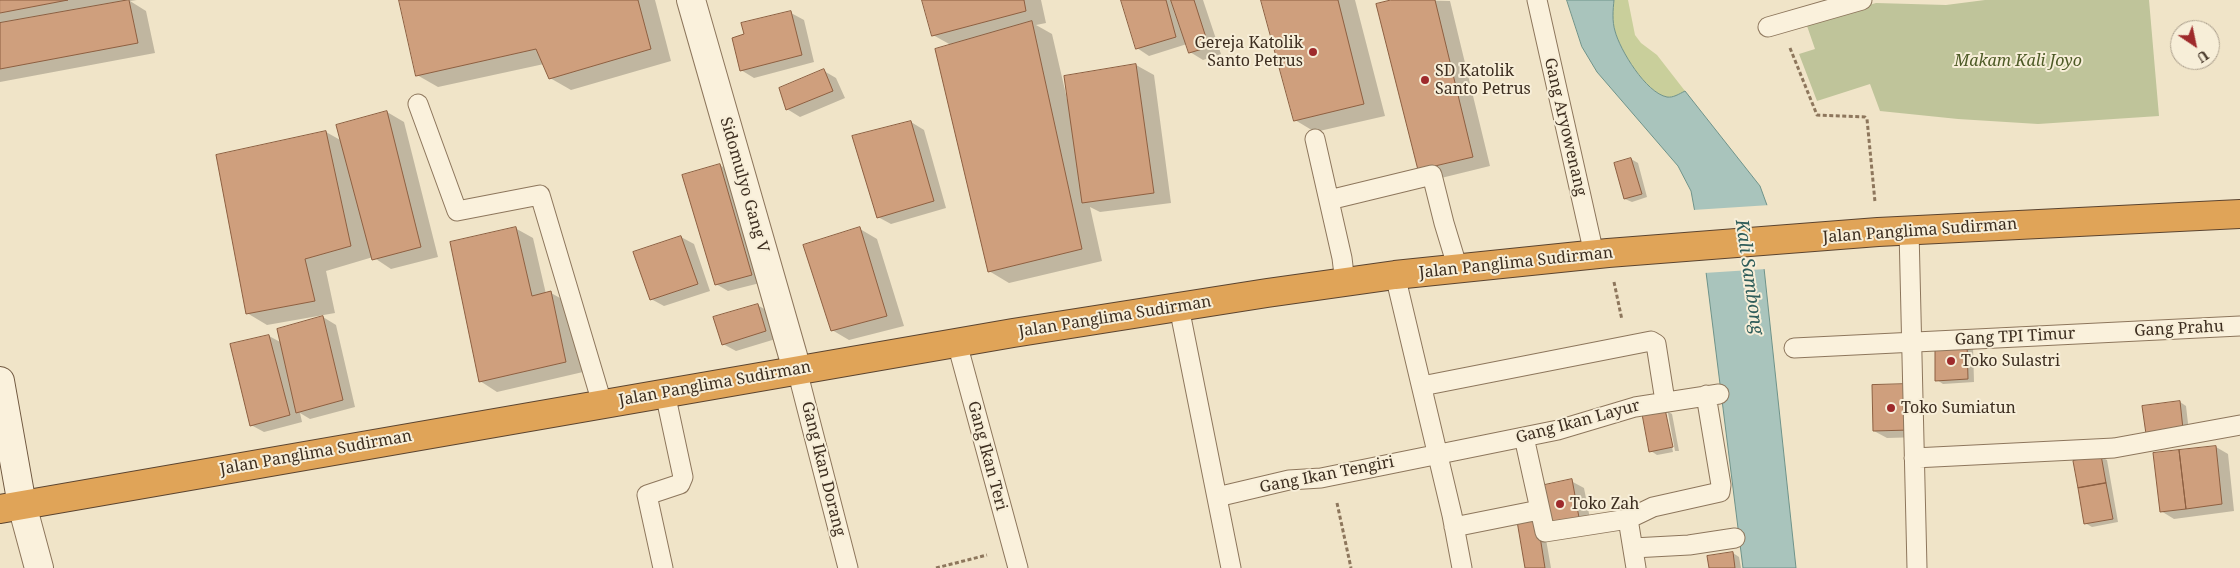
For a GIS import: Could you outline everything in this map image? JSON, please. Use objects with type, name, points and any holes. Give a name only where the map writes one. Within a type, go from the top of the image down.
[{"type":"highway","name":"Jalan Panglima Sudirman","points":[[11,507],[602,403],[957,343],[1396,275],[1601,253],[1878,232],[2240,214]]},
{"type":"street","name":"Sidomulyo Gang V","points":[[691,0],[797,370]]},
{"type":"street","points":[[0,381],[11,507],[39,568]]},
{"type":"lane","name":"Gang Aryowenang","points":[[1537,0],[1601,253]]},
{"type":"lane","points":[[1774,25],[1862,0]]},
{"type":"lane","points":[[418,104],[457,211],[540,196],[602,403]]},
{"type":"lane","points":[[1314,140],[1342,258],[1345,282]]},
{"type":"lane","points":[[1329,200],[1432,175],[1458,269]]},
{"type":"lane","points":[[1909,230],[1917,568]]},
{"type":"lane","points":[[1396,275],[1454,527],[1459,567]]},
{"type":"lane","points":[[1180,307],[1231,568]]},
{"type":"lane","name":"Gang Prahu","points":[[2118,332],[2240,326]]},
{"type":"lane","name":"Gang TPI Timur","points":[[1794,348],[2118,332]]},
{"type":"lane","points":[[1422,386],[1648,341],[1655,342],[1664,401]]},
{"type":"lane","name":"Gang Ikan Teri","points":[[957,343],[1018,568]]},
{"type":"lane","name":"Gang Ikan Dorang","points":[[797,370],[848,568]]},
{"type":"lane","points":[[663,568],[646,497],[650,492],[680,484],[683,478],[665,393]]},
{"type":"lane","name":"Gang Ikan Layur","points":[[1437,453],[1558,430],[1628,408],[1713,394],[1720,492],[1653,507],[1628,519]]},
{"type":"lane","points":[[1914,458],[2114,448],[2240,425]]},
{"type":"lane","points":[[1524,437],[1539,510],[1546,533],[1628,519],[1636,568]]},
{"type":"lane","name":"Gang Ikan Tengiri","points":[[1217,497],[1289,480],[1311,480],[1437,453]]},
{"type":"lane","points":[[1454,527],[1539,510]]},
{"type":"lane","points":[[1633,548],[1689,545],[1735,538]]},
{"type":"path","points":[[1774,25],[1818,115],[1865,117],[1867,119],[1878,232]]},
{"type":"path","points":[[1601,253],[1627,345]]},
{"type":"path","points":[[1332,476],[1351,568]]},
{"type":"path","points":[[936,568],[1012,548]]},
{"type":"green space","points":[[1614,0],[1628,0],[1635,35],[1641,43],[1657,55],[1685,91],[1676,96],[1669,97],[1659,94],[1635,70],[1622,49],[1615,31],[1613,19]]},
{"type":"green space","name":"Makam Kali Joyo","points":[[1985,0],[2149,0],[2159,116],[2038,124],[1958,119],[1880,111],[1870,84],[1817,101],[1799,54],[1815,49],[1806,23],[1876,3],[1946,5]]},
{"type":"water","name":"Kali Sambong","points":[[1567,0],[1614,0],[1613,23],[1615,31],[1622,49],[1635,70],[1659,94],[1667,97],[1685,91],[1760,186],[1768,208],[1764,268],[1796,568],[1743,568],[1706,272],[1691,191],[1678,166],[1597,72],[1582,47]]},
{"type":"pier","points":[[1770,205],[1771,223],[1766,269],[1704,273],[1693,210]]},
{"type":"building","points":[[0,0],[68,0],[0,13]]},
{"type":"building","points":[[129,0],[138,43],[0,69],[0,23]]},
{"type":"building","points":[[399,0],[638,0],[651,49],[549,79],[536,49],[416,76]]},
{"type":"building","points":[[922,0],[1024,0],[1026,11],[932,36]]},
{"type":"building","points":[[1121,0],[1166,0],[1176,37],[1136,49]]},
{"type":"building","points":[[1171,0],[1194,0],[1209,47],[1189,53]]},
{"type":"building","name":"Gereja Katolik Santo Petrus","points":[[1261,0],[1338,0],[1364,104],[1294,121]]},
{"type":"building","name":"SD Katolik Santo Petrus","points":[[1391,0],[1435,0],[1473,157],[1418,170],[1376,4]]},
{"type":"building","points":[[791,11],[802,55],[740,71],[732,38],[744,34],[741,23]]},
{"type":"building","points":[[1032,21],[1082,249],[988,272],[935,49]]},
{"type":"building","points":[[1136,64],[1154,193],[1082,203],[1064,76]]},
{"type":"building","points":[[824,69],[833,91],[786,110],[779,88]]},
{"type":"building","points":[[387,111],[421,247],[372,260],[336,125]]},
{"type":"building","points":[[911,121],[934,201],[877,218],[852,136]]},
{"type":"building","points":[[326,131],[351,246],[305,259],[315,301],[246,314],[216,155]]},
{"type":"building","points":[[1631,158],[1642,194],[1624,199],[1614,163]]},
{"type":"building","points":[[720,164],[752,275],[715,285],[682,175]]},
{"type":"building","points":[[516,227],[532,296],[551,291],[566,362],[479,382],[450,242]]},
{"type":"building","points":[[860,227],[887,316],[831,331],[803,245]]},
{"type":"building","points":[[681,236],[698,284],[650,300],[633,252]]},
{"type":"building","points":[[758,304],[766,331],[722,345],[713,317]]},
{"type":"building","points":[[323,316],[343,400],[296,413],[277,329]]},
{"type":"building","points":[[269,335],[290,415],[250,426],[230,344]]},
{"type":"building","name":"Toko Sulastri","points":[[1967,342],[1968,379],[1935,381],[1935,343]]},
{"type":"building","name":"Toko Sumiatun","points":[[1909,384],[1910,430],[1873,431],[1872,385]]},
{"type":"building","points":[[2180,401],[2183,429],[2146,434],[2142,406]]},
{"type":"building","points":[[1665,409],[1673,447],[1649,452],[1642,414]]},
{"type":"building","points":[[2216,446],[2222,504],[2186,509],[2179,450]]},
{"type":"building","points":[[2179,450],[2186,509],[2160,512],[2153,453]]},
{"type":"building","points":[[2101,455],[2106,483],[2078,488],[2073,461]]},
{"type":"building","name":"Toko Zah","points":[[1572,479],[1580,523],[1548,529],[1540,486]]},
{"type":"building","points":[[2106,483],[2113,519],[2084,524],[2078,488]]},
{"type":"building","points":[[1537,517],[1545,568],[1525,568],[1517,521]]},
{"type":"building","points":[[1733,552],[1735,568],[1709,568],[1707,556]]},
{"type":"place","name":"Gereja Katolik Santo Petrus","points":[[1313,52]]},
{"type":"place","name":"SD Katolik Santo Petrus","points":[[1425,80]]},
{"type":"place","name":"Toko Sulastri","points":[[1951,361]]},
{"type":"place","name":"Toko Sumiatun","points":[[1891,408]]},
{"type":"place","name":"Toko Zah","points":[[1560,504]]}]
